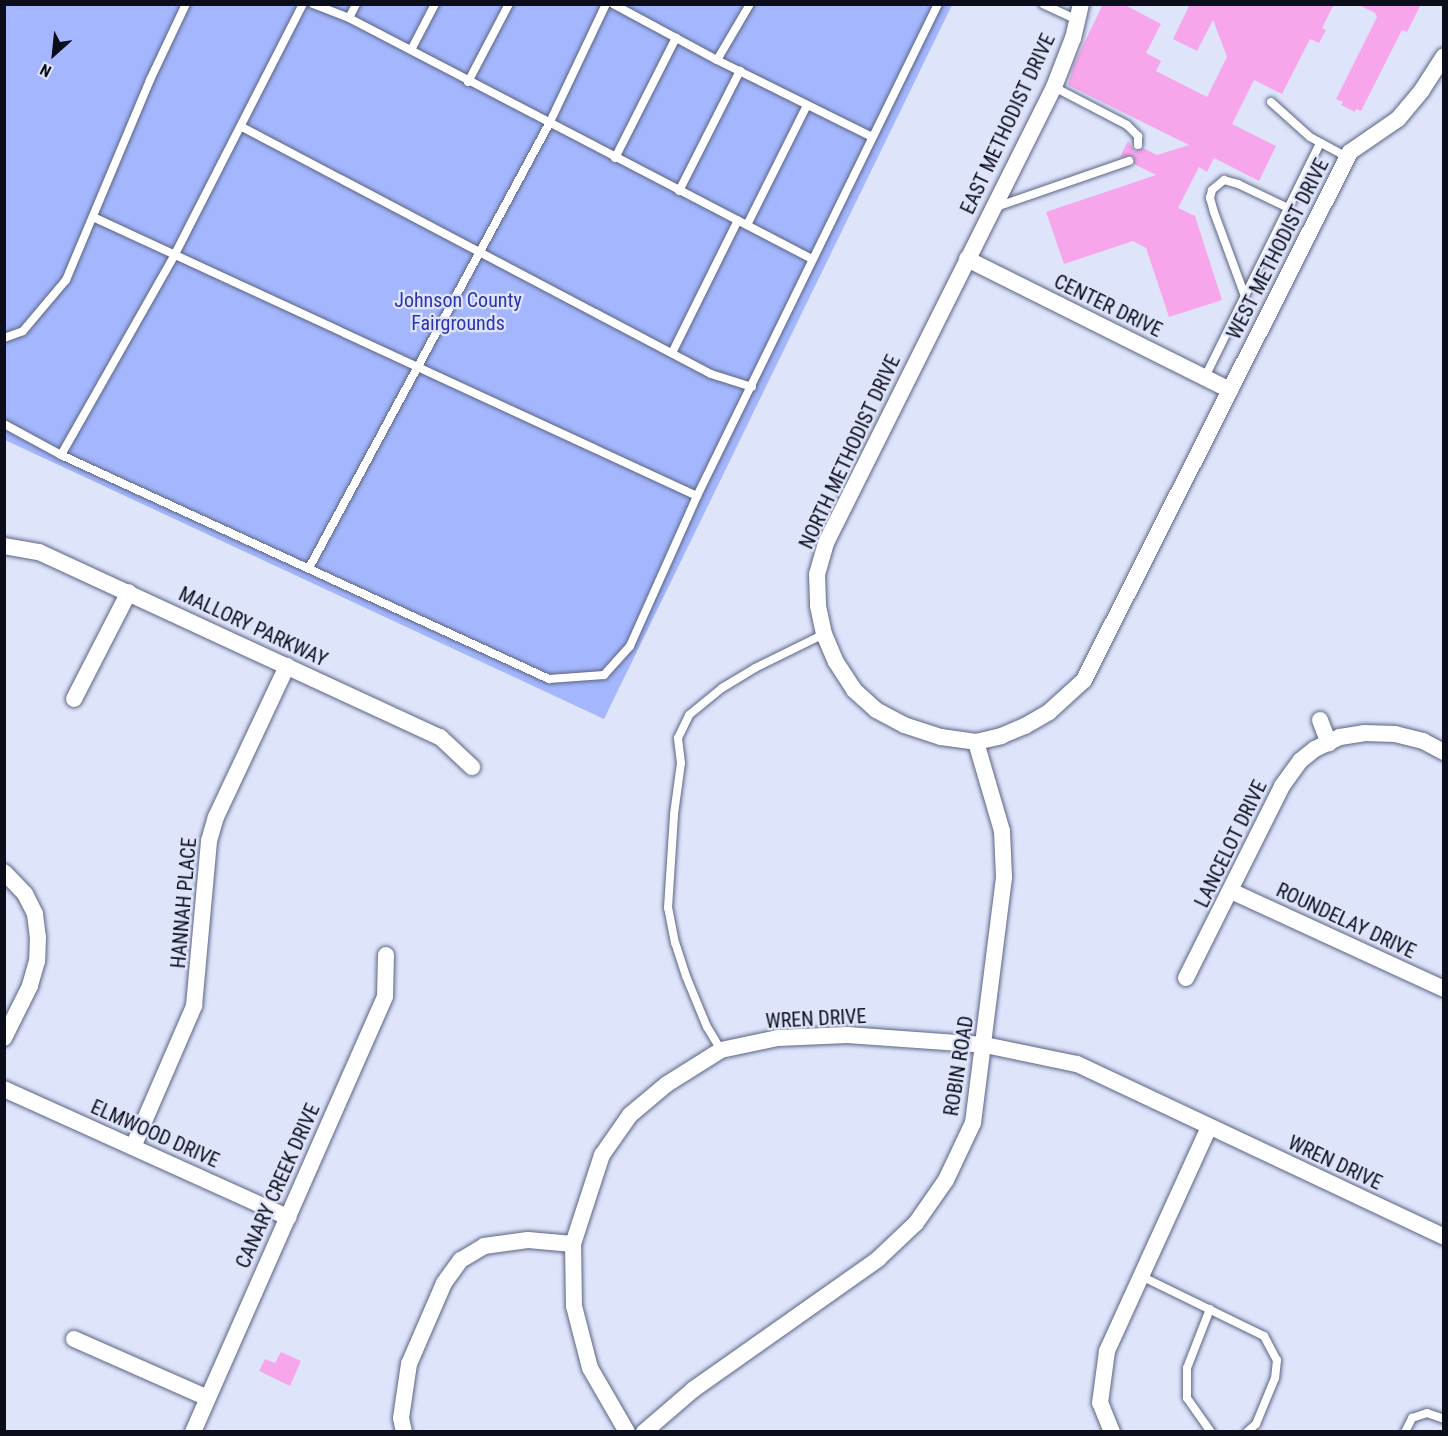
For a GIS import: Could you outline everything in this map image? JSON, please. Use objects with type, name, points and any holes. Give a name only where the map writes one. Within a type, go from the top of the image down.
[{"type":"street","name":"EAST METHODIST DRIVE","points":[[967,259],[1054,87],[1079,12]]},
{"type":"street","name":"WEST METHODIST DRIVE","points":[[1230,390],[1350,152],[1398,119],[1422,90],[1443,56]]},
{"type":"street","name":"CENTER DRIVE","points":[[967,259],[1230,390]]},
{"type":"street","name":"NORTH METHODIST DRIVE","points":[[967,259],[826,543],[817,574],[818,606],[824,633],[836,662],[854,690],[876,710],[904,725],[941,737],[976,742],[1025,726],[1049,712],[1084,680],[1097,660],[1230,390]]},
{"type":"street","name":"MALLORY PARKWAY","points":[[4,546],[39,552],[440,737],[472,767]]},
{"type":"street","points":[[74,699],[129,592]]},
{"type":"street","name":"HANNAH PLACE","points":[[133,1147],[194,1006],[209,842],[216,817],[287,666]]},
{"type":"street","points":[[1320,720],[1329,742]]},
{"type":"street","name":"LANCELOT DRIVE","points":[[1186,978],[1232,891],[1282,786],[1300,760],[1329,742],[1364,733],[1395,734],[1423,741],[1443,752]]},
{"type":"street","name":"ROBIN ROAD","points":[[644,1431],[694,1389],[878,1259],[916,1223],[946,1180],[973,1123],[985,1046],[1004,877],[1002,831],[976,742]]},
{"type":"street","points":[[4,872],[11,877],[30,904],[35,914],[38,937],[37,961],[30,986],[4,1038]]},
{"type":"street","name":"ROUNDELAY DRIVE","points":[[1232,891],[1443,989]]},
{"type":"street","name":"CANARY CREEK DRIVE","points":[[193,1431],[385,996],[386,955]]},
{"type":"street","name":"WREN DRIVE","points":[[627,1431],[590,1368],[574,1306],[573,1244],[585,1200],[602,1155],[630,1115],[667,1084],[721,1050],[778,1038],[847,1035],[985,1046],[1077,1065],[1443,1237]]},
{"type":"street","name":"ELMWOOD DRIVE","points":[[4,1089],[288,1217]]},
{"type":"street","points":[[1112,1431],[1100,1403],[1107,1351],[1209,1127]]},
{"type":"street","points":[[404,1431],[401,1418],[409,1364],[444,1283],[461,1260],[484,1246],[528,1240],[573,1244]]},
{"type":"street","points":[[74,1339],[208,1398]]},
{"type":"lane","points":[[4,338],[23,331],[66,280],[150,80],[186,4]]},
{"type":"lane","points":[[61,455],[175,254],[303,4]]},
{"type":"lane","points":[[313,4],[349,18],[468,82],[812,259]]},
{"type":"lane","points":[[349,18],[356,4]]},
{"type":"lane","points":[[411,50],[435,4]]},
{"type":"lane","points":[[468,82],[508,4]]},
{"type":"lane","points":[[309,568],[549,124],[606,4]]},
{"type":"lane","points":[[613,4],[717,60],[872,137]]},
{"type":"lane","points":[[717,60],[750,4]]},
{"type":"lane","points":[[4,424],[61,455],[549,679],[604,675],[630,646],[697,496],[939,4]]},
{"type":"lane","points":[[1044,4],[1079,12]]},
{"type":"lane","points":[[615,158],[676,38]]},
{"type":"lane","points":[[679,191],[740,71]]},
{"type":"lane","points":[[1054,87],[1127,125],[1138,136],[1138,145]]},
{"type":"lane","points":[[1271,102],[1320,143],[1347,158]]},
{"type":"lane","points":[[747,225],[807,105]]},
{"type":"lane","points":[[242,127],[711,374],[752,387]]},
{"type":"lane","points":[[1205,377],[1320,143]]},
{"type":"lane","points":[[993,208],[1129,160]]},
{"type":"lane","points":[[1245,296],[1214,212],[1210,198],[1212,190],[1224,180],[1238,184],[1288,208]]},
{"type":"lane","points":[[93,216],[697,496]]},
{"type":"lane","points":[[672,353],[738,220]]},
{"type":"lane","points":[[721,1050],[707,1027],[686,976],[675,943],[668,908],[674,814],[681,763],[678,738],[688,715],[722,688],[754,668],[824,633]]},
{"type":"lane","points":[[1142,1276],[1264,1336],[1277,1360],[1275,1378],[1256,1424],[1247,1431]]},
{"type":"lane","points":[[1210,1310],[1187,1368],[1187,1398],[1211,1431]]},
{"type":"lane","points":[[1405,1431],[1412,1418],[1427,1413],[1443,1419]]},
{"type":"green space","name":"Johnson County Fairgrounds","points":[[5,5],[952,5],[604,719],[5,440]]},
{"type":"building","points":[[1103,4],[1123,4],[1161,24],[1146,53],[1161,61],[1156,71],[1207,97],[1227,57],[1213,20],[1197,51],[1173,39],[1190,4],[1334,4],[1322,28],[1326,30],[1319,43],[1310,39],[1282,94],[1254,80],[1232,124],[1276,146],[1259,181],[1214,158],[1207,172],[1199,167],[1178,208],[1195,216],[1222,300],[1169,317],[1146,248],[1133,241],[1064,264],[1046,212],[1156,175],[1134,164],[1133,156],[1120,157],[1128,141],[1135,151],[1143,148],[1157,155],[1189,145],[1068,85],[1074,64]]},
{"type":"building","points":[[1357,4],[1421,4],[1407,32],[1402,30],[1361,111],[1356,109],[1355,112],[1341,105],[1343,102],[1336,99],[1377,17],[1375,13]]},
{"type":"building","points":[[281,1352],[301,1361],[290,1386],[259,1371],[265,1359],[275,1363]]}]
